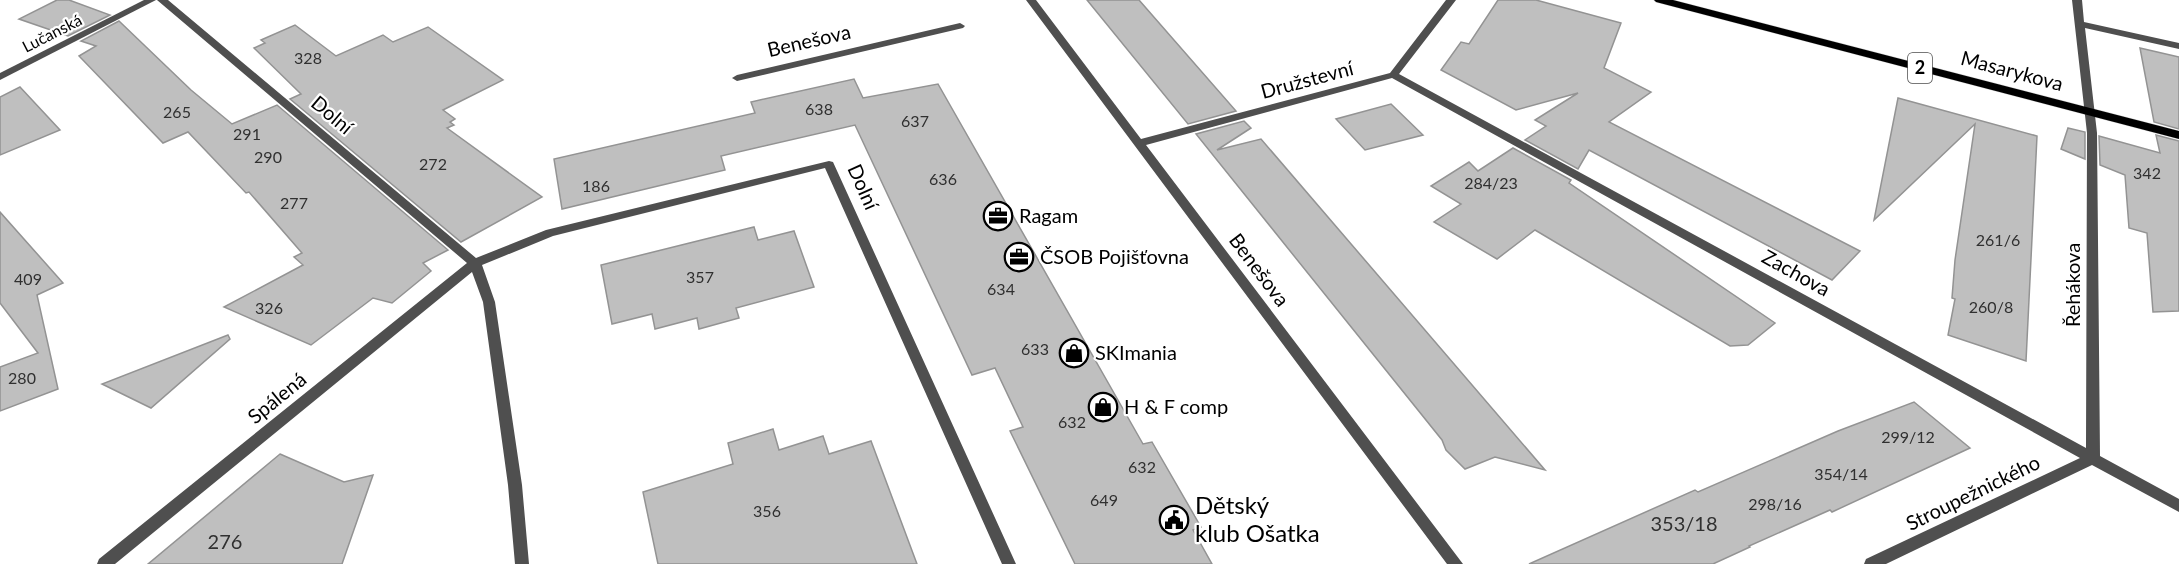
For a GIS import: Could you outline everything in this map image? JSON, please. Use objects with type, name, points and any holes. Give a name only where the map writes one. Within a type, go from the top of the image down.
[{"type":"main road","name":"Masarykova","points":[[1660,0],[2179,135]]},
{"type":"street","name":"Lučanská","points":[[0,77],[151,0]]},
{"type":"street","name":"Dolní","points":[[162,0],[475,263],[550,233],[829,164],[1009,564]]},
{"type":"street","name":"Benešova","points":[[1031,0],[1456,564]]},
{"type":"street","points":[[1393,75],[1451,0]]},
{"type":"street","name":"Řehákova","points":[[2077,0],[2092,133],[2092,458]]},
{"type":"street","points":[[2080,24],[2179,46]]},
{"type":"street","name":"Benešova","points":[[737,78],[960,26]]},
{"type":"street","name":"Družstevní","points":[[1138,142],[1393,75]]},
{"type":"street","name":"Zachova","points":[[1393,75],[2179,506]]},
{"type":"street","name":"Spálená","points":[[104,564],[475,263]]},
{"type":"street","points":[[475,263],[489,302],[515,484],[522,564]]},
{"type":"street","name":"Stroupežnického","points":[[1871,564],[2092,458]]},
{"type":"building","points":[[57,0],[69,0],[110,15],[68,36],[19,19]]},
{"type":"building","points":[[1087,0],[1139,0],[1236,111],[1188,124]]},
{"type":"building","points":[[1498,0],[1536,0],[1621,23],[1604,68],[1651,92],[1609,122],[1860,251],[1832,280],[1589,150],[1578,169],[1525,140],[1546,126],[1535,120],[1578,93],[1516,110],[1441,70],[1461,42],[1469,44]]},
{"type":"building","points":[[119,21],[191,90],[232,124],[277,105],[448,250],[423,263],[431,271],[392,303],[373,298],[311,345],[224,307],[303,265],[294,257],[302,253],[249,192],[246,193],[188,132],[163,143],[79,56],[96,46],[81,41]]},
{"type":"building","points":[[295,25],[336,56],[383,35],[393,42],[428,27],[503,80],[443,110],[455,119],[450,122],[454,125],[447,128],[542,197],[461,242],[290,99],[301,94],[254,48],[265,43],[261,40]]},
{"type":"building","points":[[2140,48],[2179,57],[2179,129],[2154,122]]},
{"type":"building","points":[[854,79],[863,98],[938,84],[1143,444],[1152,442],[1201,527],[1193,530],[1212,564],[1075,564],[1010,431],[1023,427],[995,368],[972,375],[855,125],[721,156],[725,170],[562,209],[554,159],[755,113],[751,102]]},
{"type":"building","points":[[20,87],[60,130],[0,155],[0,97]]},
{"type":"building","points":[[1898,98],[2037,136],[2026,361],[1948,335],[1955,299],[1952,298],[1955,260],[1975,124],[1874,220]]},
{"type":"building","points":[[1391,104],[1423,135],[1365,150],[1336,119]]},
{"type":"building","points":[[1244,121],[1251,128],[1217,150],[1261,139],[1545,470],[1495,457],[1465,469],[1446,450],[1442,440],[1196,134]]},
{"type":"building","points":[[2068,128],[2085,132],[2085,159],[2061,149]]},
{"type":"building","points":[[2156,135],[2179,141],[2179,311],[2153,312],[2147,233],[2129,228],[2125,175],[2100,165],[2099,136],[2160,153]]},
{"type":"building","points":[[1513,148],[1571,180],[1569,183],[1775,323],[1748,345],[1730,346],[1535,230],[1497,259],[1434,222],[1461,204],[1431,186],[1469,162],[1478,171]]},
{"type":"building","points":[[0,212],[63,283],[37,295],[58,389],[0,411],[0,367],[38,353],[0,303]]},
{"type":"building","points":[[754,227],[758,240],[794,231],[814,287],[736,308],[739,318],[699,329],[697,318],[655,329],[652,314],[612,324],[601,265]]},
{"type":"building","points":[[228,335],[230,339],[151,408],[102,384]]},
{"type":"building","points":[[1914,402],[1970,448],[1713,564],[1529,564],[1695,490],[1698,492],[1838,431]]},
{"type":"building","points":[[773,429],[779,450],[823,436],[829,454],[871,441],[917,564],[658,564],[643,492],[733,464],[728,443]]},
{"type":"building","points":[[280,454],[344,482],[373,475],[342,564],[148,564]]},
{"type":"place","name":"Ragam","points":[[998,216]]},
{"type":"place","name":"ČSOB Pojišťovna","points":[[1019,257]]},
{"type":"place","name":"SKImania","points":[[1074,353]]},
{"type":"place","name":"H & F comp","points":[[1103,407]]},
{"type":"place","name":"Dětský klub Ošatka","points":[[1174,520]]}]
